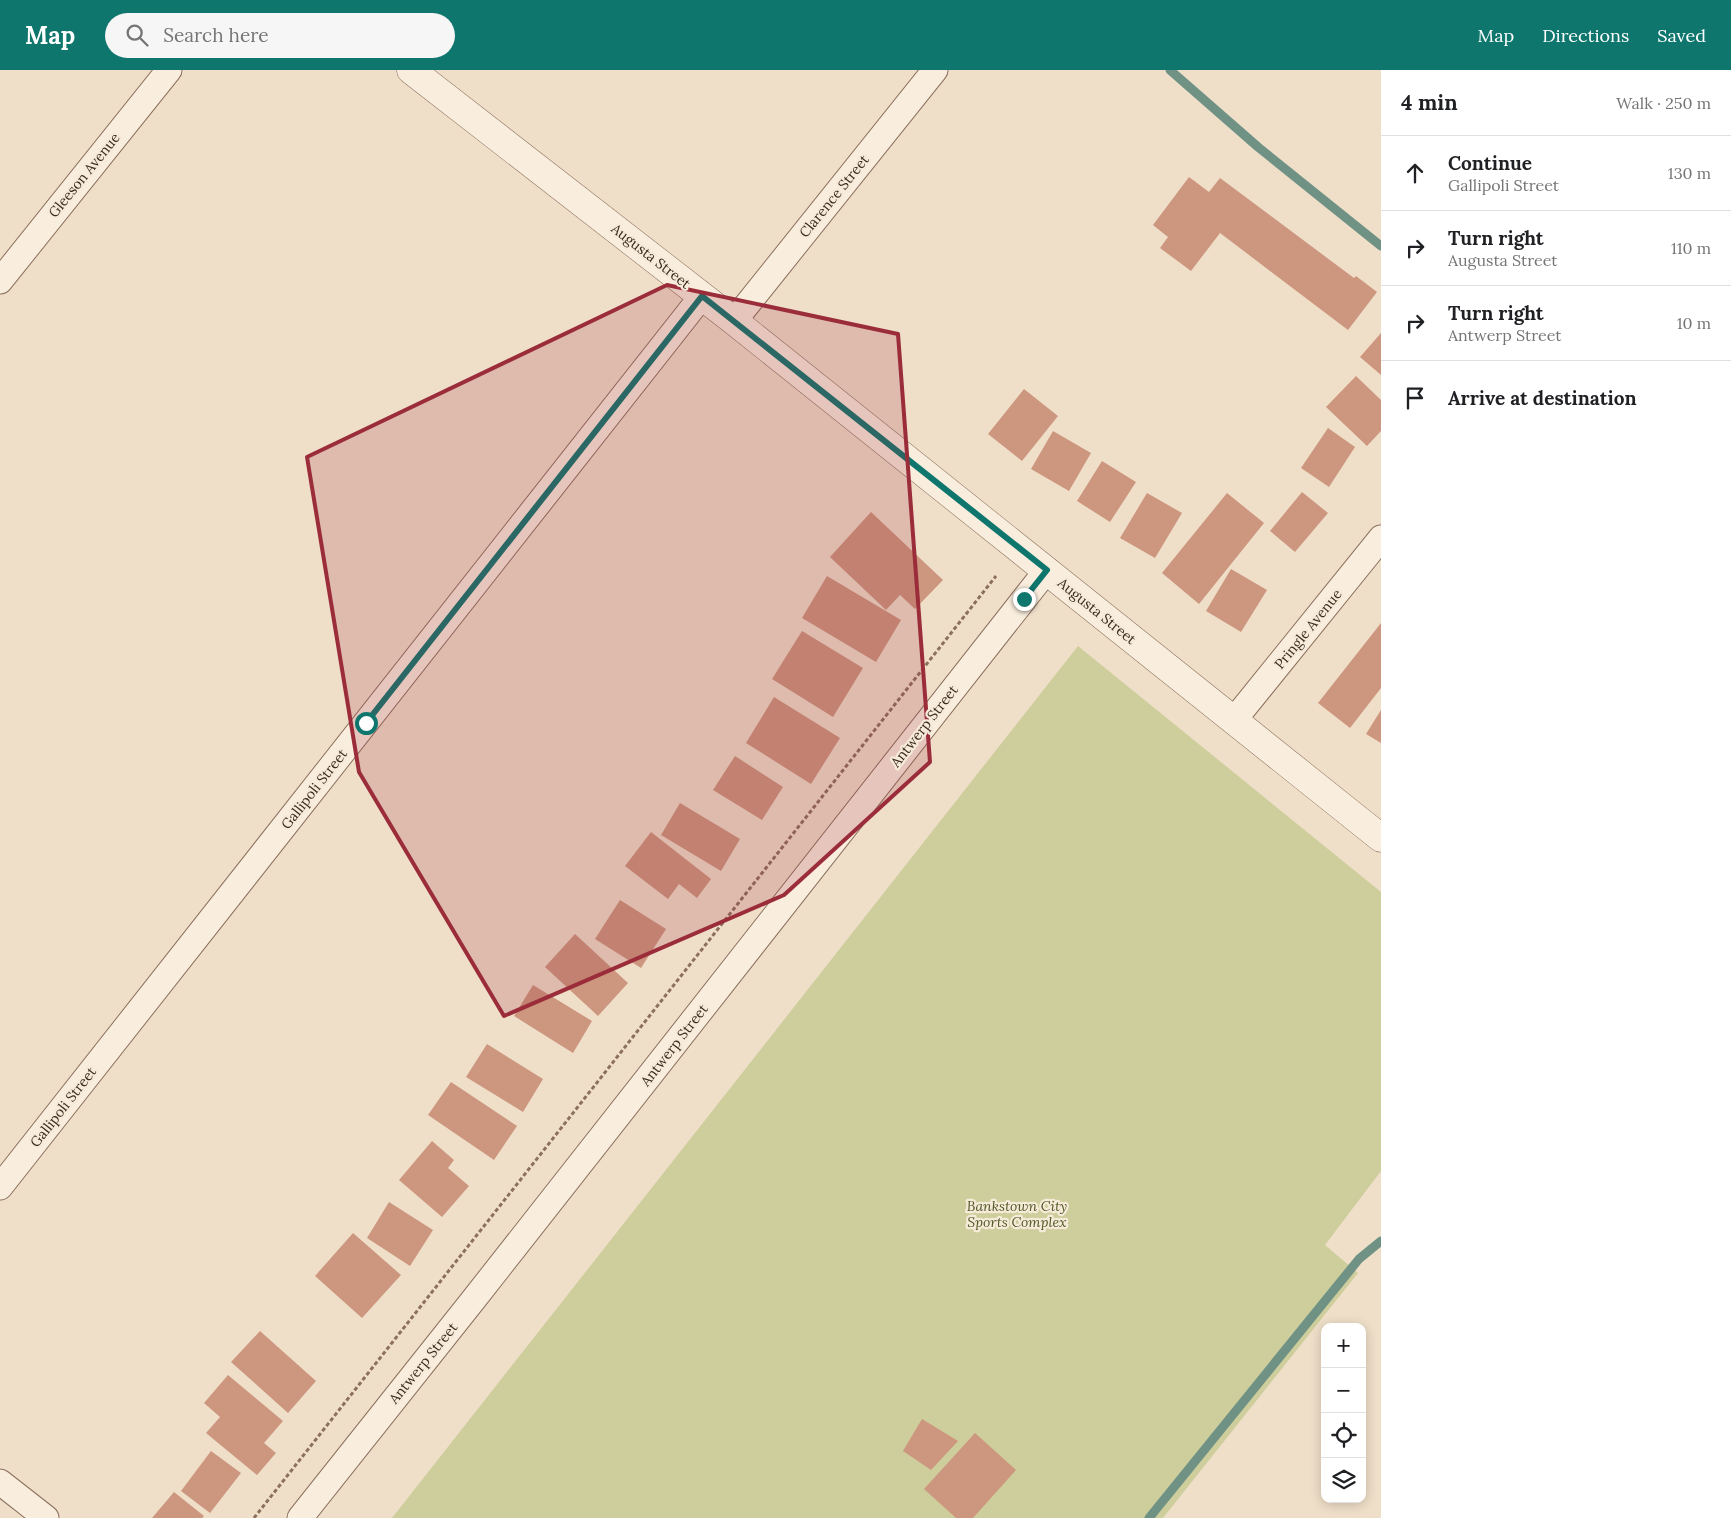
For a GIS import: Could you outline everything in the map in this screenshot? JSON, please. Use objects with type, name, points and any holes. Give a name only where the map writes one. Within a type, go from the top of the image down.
[{"type":"street","name":"Gleeson Avenue","points":[[0,281],[169,70]]},
{"type":"street","name":"Augusta Street","points":[[411,70],[734,321],[1381,838]]},
{"type":"street","name":"Clarence Street","points":[[734,321],[935,70]]},
{"type":"street","name":"Gallipoli Street","points":[[0,1188],[702,296]]},
{"type":"street","name":"Pringle Avenue","points":[[1234,720],[1381,538]]},
{"type":"street","name":"Antwerp Street","points":[[300,1518],[1047,570]]},
{"type":"street","points":[[0,1482],[46,1518]]},
{"type":"path","points":[[254,1518],[996,576]]},
{"type":"highlighted area","points":[[667,285],[898,334],[930,762],[784,895],[504,1016],[359,772],[307,457]]},
{"type":"green space","name":"Bankstown City Sports Complex","points":[[1078,646],[1381,892],[1381,1171],[1325,1245],[1358,1273],[1163,1518],[392,1518]]},
{"type":"building","points":[[1189,177],[1209,192],[1220,178],[1354,278],[1356,276],[1377,292],[1348,330],[1220,233],[1191,271],[1160,248],[1168,237],[1153,225]]},
{"type":"building","points":[[1381,333],[1381,375],[1360,357]]},
{"type":"building","points":[[1356,376],[1381,400],[1381,431],[1367,446],[1326,407]]},
{"type":"building","points":[[1024,389],[1058,416],[1022,461],[988,434]]},
{"type":"building","points":[[1328,428],[1355,447],[1329,487],[1301,468]]},
{"type":"building","points":[[1053,431],[1091,453],[1069,491],[1031,469]]},
{"type":"building","points":[[1102,461],[1136,482],[1110,522],[1077,501]]},
{"type":"building","points":[[1302,492],[1328,513],[1295,552],[1270,531]]},
{"type":"building","points":[[1147,493],[1182,513],[1155,558],[1120,538]]},
{"type":"building","points":[[1227,493],[1264,523],[1199,604],[1162,573]]},
{"type":"building","points":[[871,512],[943,580],[915,609],[900,595],[886,610],[830,557]]},
{"type":"building","points":[[1231,569],[1267,590],[1241,632],[1206,611]]},
{"type":"building","points":[[827,576],[901,620],[876,662],[802,618]]},
{"type":"building","points":[[1381,623],[1381,688],[1350,728],[1318,703]]},
{"type":"building","points":[[802,631],[863,668],[833,717],[772,679]]},
{"type":"building","points":[[774,697],[840,738],[811,784],[746,743]]},
{"type":"building","points":[[1381,710],[1381,743],[1366,734]]},
{"type":"building","points":[[735,756],[783,787],[762,820],[713,790]]},
{"type":"building","points":[[680,803],[740,839],[721,871],[661,835]]},
{"type":"building","points":[[651,832],[711,879],[697,898],[679,884],[668,899],[625,866]]},
{"type":"building","points":[[620,900],[666,929],[641,968],[595,939]]},
{"type":"building","points":[[575,934],[628,983],[598,1016],[545,967]]},
{"type":"building","points":[[533,985],[592,1021],[573,1053],[514,1016]]},
{"type":"building","points":[[487,1044],[543,1079],[523,1112],[466,1077]]},
{"type":"building","points":[[451,1082],[517,1126],[494,1160],[428,1115]]},
{"type":"building","points":[[432,1141],[454,1160],[448,1168],[469,1186],[442,1217],[399,1180]]},
{"type":"building","points":[[389,1202],[433,1230],[410,1266],[367,1238]]},
{"type":"building","points":[[353,1233],[401,1275],[362,1318],[315,1276]]},
{"type":"building","points":[[260,1331],[316,1381],[288,1413],[231,1362]]},
{"type":"building","points":[[228,1375],[283,1421],[264,1443],[276,1453],[257,1475],[206,1433],[220,1417],[204,1403]]},
{"type":"building","points":[[922,1419],[958,1441],[931,1470],[903,1451]]},
{"type":"building","points":[[975,1433],[1016,1470],[973,1518],[956,1518],[924,1489]]},
{"type":"building","points":[[211,1451],[241,1473],[210,1513],[181,1491]]},
{"type":"building","points":[[174,1492],[204,1516],[202,1518],[152,1518]]},
{"type":"waterway","points":[[1170,70],[1258,147],[1381,246]]},
{"type":"waterway","points":[[1149,1518],[1359,1259],[1381,1241]]},
{"type":"route","points":[[366,723],[702,296],[1047,570],[1024,599]]}]
